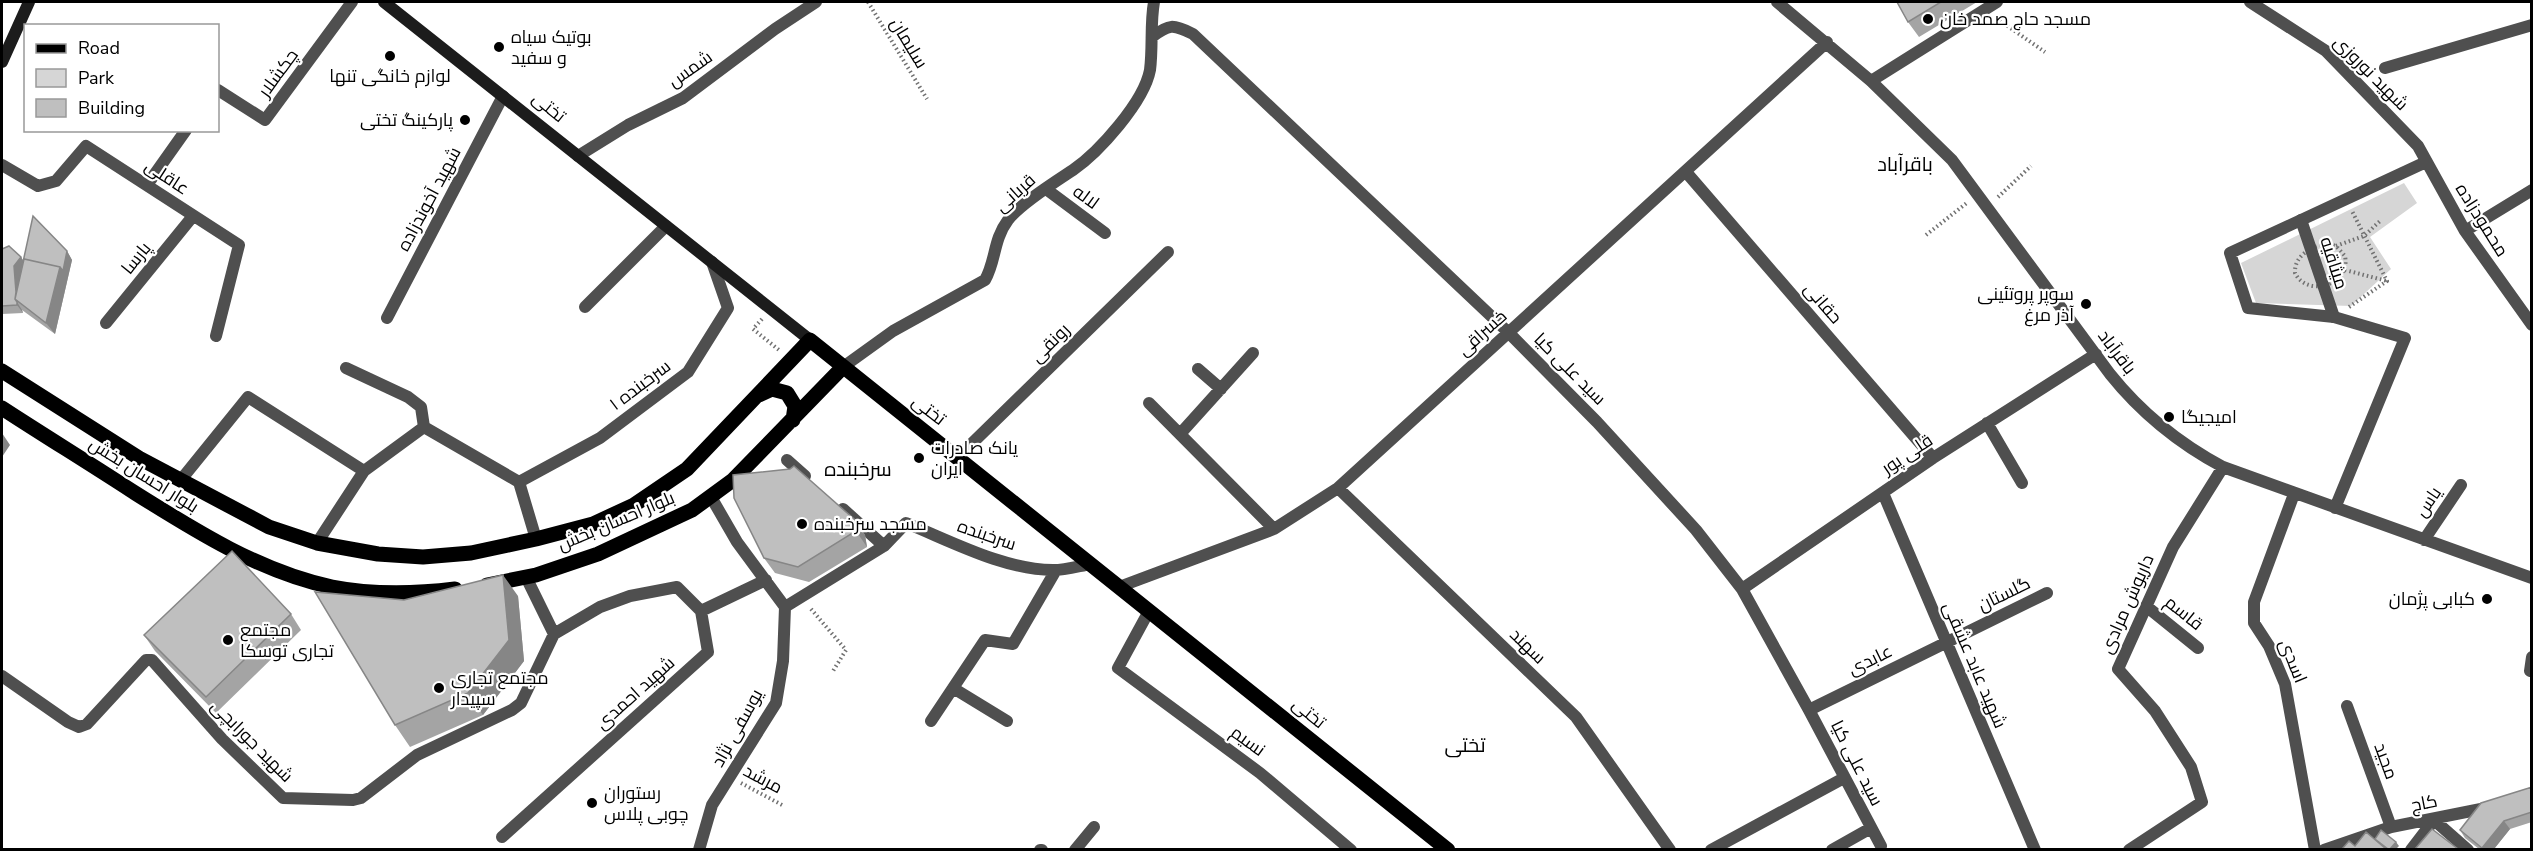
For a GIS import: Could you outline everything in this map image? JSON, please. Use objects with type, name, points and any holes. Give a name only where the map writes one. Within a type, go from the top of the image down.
[{"type":"main road","points":[[2,62],[30,2]]},
{"type":"main road","name":"تختی","points":[[384,2],[1446,849]]},
{"type":"main road","name":"بلوار احسان بخش","points":[[2,371],[68,415],[180,481],[269,527],[316,543],[378,554],[423,557],[471,552],[536,539],[593,524],[634,505],[687,469],[810,340]]},
{"type":"main road","name":"بلوار احسان بخش","points":[[2,408],[196,531],[240,553],[292,574],[331,586],[372,592],[418,594],[483,586],[526,577],[598,554],[661,526],[711,497],[733,480],[843,367]]},
{"type":"main road","points":[[759,395],[772,389],[787,393],[795,406],[793,420]]},
{"type":"street","name":"چکشلار","points":[[219,91],[265,120],[352,2]]},
{"type":"street","name":"شمس","points":[[578,156],[628,125],[683,98],[775,29],[816,2]]},
{"type":"street","name":"قربانی","points":[[843,367],[893,330],[985,280],[990,271],[993,252],[1009,218],[1086,160],[1104,143],[1144,87],[1149,73],[1154,2]]},
{"type":"street","name":"باقرآباد","points":[[1777,2],[1871,81],[1952,160],[2136,406],[2200,455],[2223,467],[2294,494],[2532,578]]},
{"type":"street","points":[[1871,81],[1997,2]]},
{"type":"street","name":"شهید نوروزی","points":[[2250,2],[2326,51],[2418,146],[2426,162]]},
{"type":"street","points":[[2385,68],[2532,25]]},
{"type":"street","name":"سید علی کیا","points":[[1152,37],[1164,28],[1176,26],[1193,34],[1509,333],[1597,422],[1696,530],[1742,589],[1881,846]]},
{"type":"street","name":"خسراقی","points":[[1119,587],[1274,528],[1338,488],[1827,42]]},
{"type":"street","name":"شهید آخوندزاده","points":[[387,318],[503,96]]},
{"type":"street","points":[[147,185],[185,132]]},
{"type":"street","name":"عاقلی","points":[[2,165],[38,186],[56,181],[86,146],[239,245],[216,336]]},
{"type":"street","points":[[2335,508],[2405,338],[2334,317],[2248,308],[2230,253],[2426,162]]},
{"type":"street","name":"محمودزاده","points":[[2426,162],[2465,231],[2532,325]]},
{"type":"street","name":"حقانی","points":[[1686,172],[1933,458]]},
{"type":"street","name":"لاله","points":[[1046,189],[1105,232]]},
{"type":"street","points":[[2465,231],[2532,190]]},
{"type":"street","name":"پارسا","points":[[106,323],[193,216]]},
{"type":"street","name":"میثاقیه","points":[[2301,220],[2334,317]]},
{"type":"street","points":[[585,307],[666,226]]},
{"type":"street","name":"رونقی","points":[[957,458],[1168,252]]},
{"type":"street","name":"سرخبنده ۱","points":[[519,482],[600,438],[688,372],[728,308],[712,262]]},
{"type":"street","points":[[1180,434],[1253,353]]},
{"type":"street","name":"قلی پور","points":[[1742,589],[1933,458],[2096,354]]},
{"type":"street","points":[[346,368],[408,397],[421,407],[424,427]]},
{"type":"street","points":[[1198,369],[1221,389]]},
{"type":"street","points":[[180,481],[248,397],[364,471]]},
{"type":"street","points":[[1149,403],[1274,528]]},
{"type":"street","points":[[1987,423],[2022,483]]},
{"type":"street","points":[[316,543],[364,471],[424,427]]},
{"type":"street","points":[[424,427],[519,482],[536,539]]},
{"type":"street","points":[[787,460],[813,483]]},
{"type":"street","name":"داریوش مرادی","points":[[2129,849],[2202,802],[2191,767],[2155,711],[2118,669],[2173,547],[2223,467]]},
{"type":"street","name":"یاس","points":[[2424,540],[2461,485]]},
{"type":"street","name":"سهند","points":[[1338,488],[1576,717],[1670,849]]},
{"type":"street","name":"شهید عابد عشقی","points":[[1883,493],[2035,849]]},
{"type":"street","name":"اسدی","points":[[2294,494],[2254,602],[2254,623],[2270,646],[2285,684],[2315,849]]},
{"type":"street","points":[[711,497],[737,542],[785,606]]},
{"type":"street","points":[[831,499],[885,546]]},
{"type":"street","name":"سرخبنده","points":[[785,606],[885,546],[906,523],[987,557],[1030,568],[1056,570],[1091,564]]},
{"type":"street","points":[[931,721],[986,640],[1013,644],[1056,570]]},
{"type":"street","points":[[526,577],[554,634],[600,607],[630,596],[677,587],[701,611],[766,580]]},
{"type":"street","name":"گلستان","points":[[1946,643],[2046,593]]},
{"type":"street","name":"یوسفی نژاد","points":[[699,849],[712,805],[776,703],[783,661],[785,606]]},
{"type":"street","name":"قاسم","points":[[2146,606],[2198,648]]},
{"type":"street","name":"شهید احمدی","points":[[502,837],[708,652],[701,611]]},
{"type":"street","name":"نسیم","points":[[1149,611],[1118,668],[1260,773],[1351,849]]},
{"type":"street","name":"شهید جورابچی","points":[[2,676],[79,728],[87,724],[146,660],[152,660],[222,740],[283,798],[353,800],[369,793],[417,755],[512,710],[521,703],[554,634]]},
{"type":"street","name":"عابدی","points":[[1809,710],[1946,643]]},
{"type":"street","points":[[2530,671],[2532,657]]},
{"type":"street","points":[[953,688],[1007,721]]},
{"type":"street","name":"مجید","points":[[2347,706],[2391,827]]},
{"type":"street","points":[[1711,849],[1844,778]]},
{"type":"street","name":"کاج","points":[[2324,849],[2391,827],[2434,820],[2502,803]]},
{"type":"street","points":[[2411,849],[2434,820],[2468,849]]},
{"type":"street","points":[[1075,849],[1094,827]]},
{"type":"street","name":"سید علی کیا","points":[[1832,849],[1871,828]]},
{"type":"path","name":"سلیمان","points":[[868,2],[927,99]]},
{"type":"path","points":[[1984,10],[2045,52]]},
{"type":"path","points":[[1987,208],[2031,166]]},
{"type":"path","points":[[1926,235],[1978,195]]},
{"type":"path","points":[[2346,199],[2387,281]]},
{"type":"path","points":[[2311,250],[2323,244],[2336,246],[2364,236],[2380,221]]},
{"type":"path","points":[[2322,285],[2336,281],[2345,270],[2344,256],[2336,246]]},
{"type":"path","points":[[2345,270],[2387,281]]},
{"type":"path","points":[[2334,317],[2387,281]]},
{"type":"path","points":[[801,597],[846,650],[833,671]]},
{"type":"path","name":"مرشد","points":[[730,777],[784,806]]},
{"type":"green space","points":[[2404,183],[2417,203],[2370,237],[2391,269],[2351,306],[2256,303],[2241,263]]},
{"type":"building","points":[[1897,2],[1941,2],[1908,22]]},
{"type":"building","points":[[33,216],[67,251],[63,271],[60,267],[24,259],[23,262]]},
{"type":"building","points":[[9,246],[21,257],[14,266],[17,305],[2,306],[2,249]]},
{"type":"building","points":[[24,259],[60,267],[46,323],[15,299]]},
{"type":"building","name":"مسجد سرخبنده","points":[[794,466],[854,519],[856,531],[798,567],[764,558],[734,498],[733,475],[790,469]]},
{"type":"building","name":"مجتمع تجاری توسکا","points":[[232,551],[291,614],[206,697],[144,635]]},
{"type":"building","name":"مجتمع تجاری سپیدار","points":[[503,575],[509,640],[468,693],[395,725],[315,592],[404,600]]},
{"type":"building","points":[[2532,787],[2532,812],[2504,821],[2482,848],[2460,830],[2481,803]]},
{"type":"building","points":[[2432,829],[2458,849],[2415,849]]},
{"type":"building","points":[[2381,830],[2396,842],[2390,849],[2375,839]]},
{"type":"building","points":[[2366,832],[2386,849],[2342,849],[2349,841],[2355,846]]},
{"type":"place","name":"مسجد حاج صمد خان","points":[[1928,19]]},
{"type":"place","name":"بوتیک سیاه و سفید","points":[[499,47]]},
{"type":"place","name":"لوازم خانگی تنها","points":[[390,56]]},
{"type":"place","name":"پارکینگ تختی","points":[[465,120]]},
{"type":"place","name":"سوپر پروتئینی آذر مرغ","points":[[2086,304]]},
{"type":"place","name":"امیجیگا","points":[[2169,417]]},
{"type":"place","name":"یانک صادرات ایران","points":[[919,458]]},
{"type":"place","name":"مسجد سرخبنده","points":[[802,524]]},
{"type":"place","name":"کبابی پژمان","points":[[2487,599]]},
{"type":"place","name":"مجتمع تجاری توسکا","points":[[228,640]]},
{"type":"place","name":"مجتمع تجاری سپیدار","points":[[439,688]]},
{"type":"place","name":"رستوران چوبی پلاس","points":[[592,803]]},
{"type":"district","name":"باقرآباد","points":[[1905,164]]},
{"type":"district","name":"سرخبنده","points":[[858,469]]},
{"type":"district","name":"تختی","points":[[1465,745]]}]
